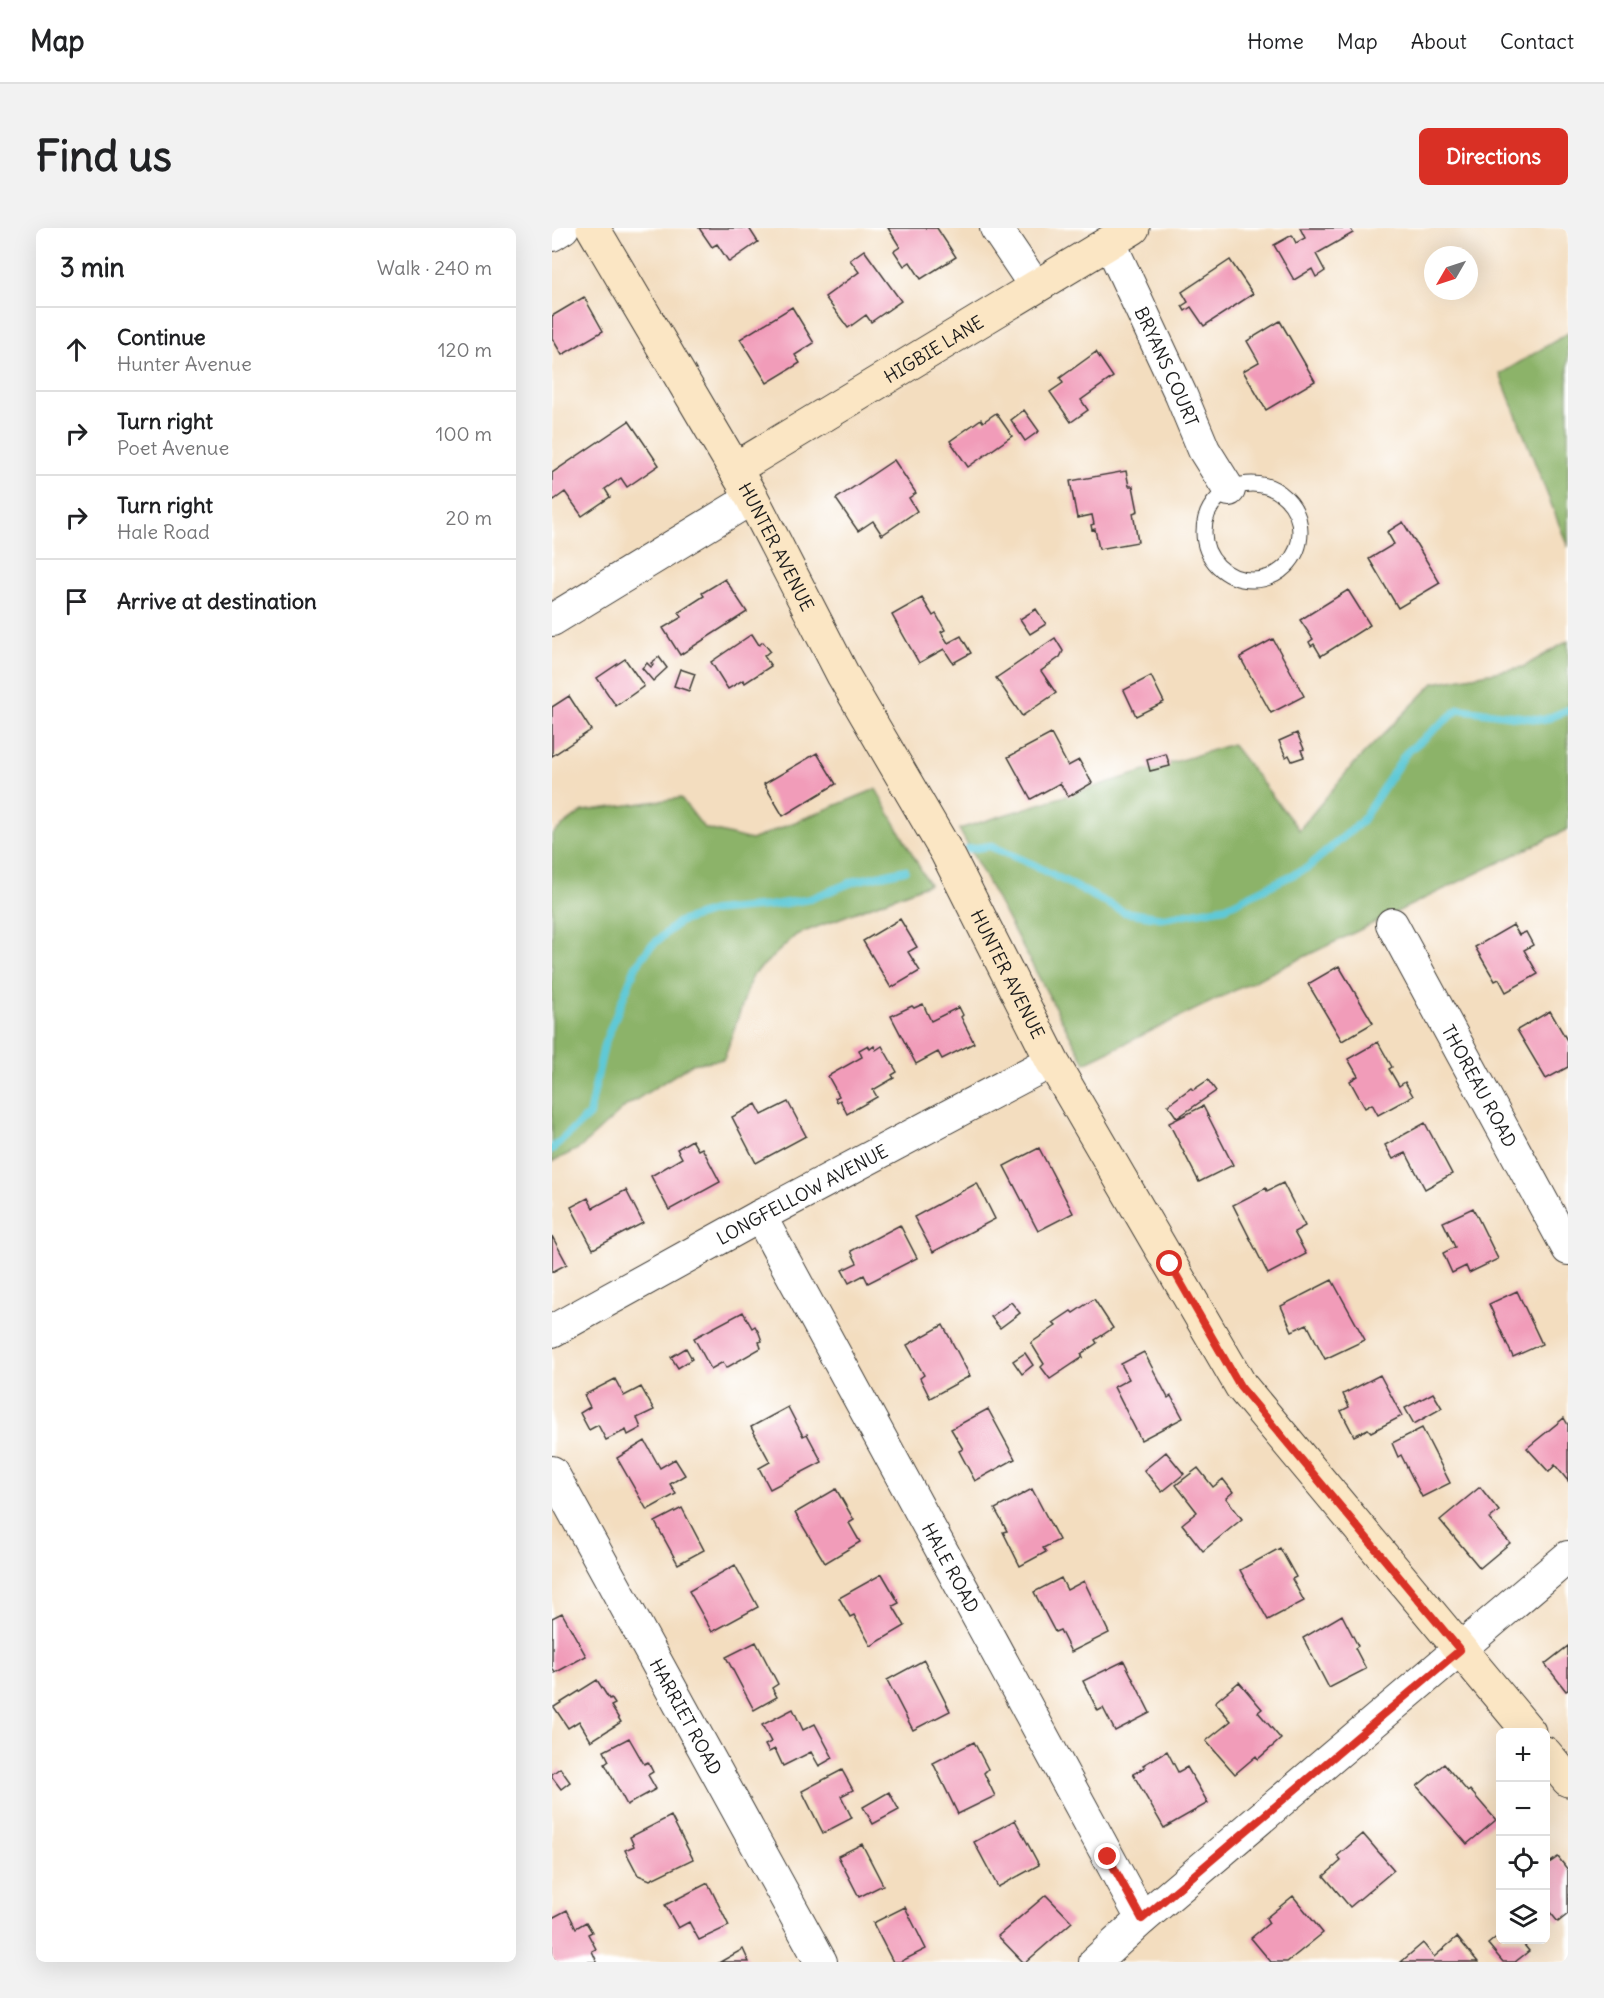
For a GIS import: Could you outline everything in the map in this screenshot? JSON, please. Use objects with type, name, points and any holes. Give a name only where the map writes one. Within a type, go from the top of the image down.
[{"type":"street","points":[[552,235],[563,228]]},
{"type":"street","name":"HUNTER AVENUE","points":[[593,228],[752,498],[843,675],[947,854],[1052,1061],[1240,1386],[1526,1728]]},
{"type":"street","points":[[996,228],[1035,286]]},
{"type":"street","name":"HIGBIE LANE","points":[[735,469],[1121,236]]},
{"type":"street","name":"BRYANS COURT","points":[[1121,236],[1204,450],[1229,490]]},
{"type":"street","points":[[552,620],[752,498]]},
{"type":"street","name":"THOREAU ROAD","points":[[1392,924],[1568,1249]]},
{"type":"street","name":"LONGFELLOW AVENUE","points":[[552,1331],[760,1216],[1052,1061]]},
{"type":"street","name":"HALE ROAD","points":[[760,1216],[1142,1919]]},
{"type":"street","name":"HARRIET ROAD","points":[[552,1472],[821,1962]]},
{"type":"street","points":[[1095,1962],[1142,1919],[1568,1557]]},
{"type":"street","points":[[1550,1759],[1568,1780]]},
{"type":"lane","points":[[1244,484],[1260,484],[1275,490],[1289,500],[1297,514],[1301,530],[1298,547],[1291,561],[1279,573],[1265,579],[1249,580],[1234,577],[1221,569],[1211,557],[1205,543],[1204,528],[1208,513],[1216,500],[1229,490],[1244,484]]},
{"type":"green space","points":[[1568,333],[1568,547],[1500,374]]},
{"type":"green space","points":[[1568,641],[1568,829],[1085,1063],[959,829],[1232,744],[1299,830],[1351,767],[1434,683],[1523,667]]},
{"type":"green space","points":[[876,789],[929,884],[796,935],[752,976],[724,1059],[692,1064],[626,1106],[580,1148],[552,1162],[552,834],[583,811],[681,798],[704,828],[751,840]]},
{"type":"building","points":[[699,228],[749,228],[758,242],[729,262],[717,244],[712,247]]},
{"type":"building","points":[[888,228],[937,228],[956,257],[921,279],[910,262],[904,266],[894,251],[900,247]]},
{"type":"building","points":[[1300,228],[1350,228],[1353,233],[1316,254],[1325,271],[1316,277],[1312,269],[1294,280],[1274,245],[1292,235],[1296,243],[1305,238]]},
{"type":"building","points":[[864,250],[901,301],[871,322],[866,315],[848,328],[825,297],[859,272],[850,260]]},
{"type":"building","points":[[1230,260],[1253,294],[1204,326],[1191,307],[1185,311],[1182,306],[1188,302],[1182,292]]},
{"type":"building","points":[[584,297],[603,331],[562,355],[552,338],[552,316]]},
{"type":"building","points":[[792,307],[814,343],[795,355],[800,363],[767,383],[740,339]]},
{"type":"building","points":[[1280,321],[1315,381],[1266,410],[1243,371],[1259,362],[1247,341]]},
{"type":"building","points":[[1096,352],[1113,377],[1081,400],[1088,410],[1071,422],[1050,392],[1063,383],[1060,378]]},
{"type":"building","points":[[1024,410],[1039,431],[1025,441],[1011,420]]},
{"type":"building","points":[[996,413],[1012,436],[968,467],[950,441],[981,419],[983,422]]},
{"type":"building","points":[[629,421],[659,465],[627,487],[621,478],[605,489],[610,497],[582,516],[565,492],[554,500],[552,473]]},
{"type":"building","points":[[894,460],[916,493],[909,498],[917,511],[882,535],[873,521],[858,531],[836,499]]},
{"type":"building","points":[[1126,471],[1129,486],[1133,486],[1138,511],[1133,513],[1138,542],[1099,549],[1095,529],[1092,530],[1091,525],[1094,524],[1092,515],[1077,518],[1070,481]]},
{"type":"building","points":[[1403,522],[1440,583],[1398,608],[1369,559],[1394,544],[1387,532]]},
{"type":"building","points":[[725,579],[747,612],[680,655],[663,628],[682,617],[679,612],[704,596],[702,593]]},
{"type":"building","points":[[1348,590],[1370,625],[1321,656],[1314,644],[1311,646],[1309,642],[1313,639],[1300,620]]},
{"type":"building","points":[[922,598],[933,616],[936,614],[945,630],[941,632],[948,643],[961,636],[971,653],[953,663],[944,649],[919,663],[892,615]]},
{"type":"building","points":[[1036,609],[1046,624],[1030,634],[1020,619]]},
{"type":"building","points":[[752,634],[759,645],[763,642],[770,651],[764,656],[771,666],[745,683],[743,680],[728,689],[711,662]]},
{"type":"building","points":[[1055,638],[1063,651],[1060,657],[1041,671],[1056,693],[1022,716],[996,678]]},
{"type":"building","points":[[1273,639],[1304,696],[1271,713],[1240,657]]},
{"type":"building","points":[[659,657],[667,668],[653,681],[642,668],[647,663],[651,667],[653,665],[651,663]]},
{"type":"building","points":[[625,659],[644,686],[616,706],[597,678]]},
{"type":"building","points":[[680,669],[695,674],[689,691],[674,686]]},
{"type":"building","points":[[1151,676],[1164,702],[1136,716],[1124,690]]},
{"type":"building","points":[[569,696],[591,730],[552,756],[552,707]]},
{"type":"building","points":[[1297,733],[1304,749],[1301,750],[1304,757],[1292,761],[1289,755],[1286,757],[1279,741]]},
{"type":"building","points":[[1051,734],[1068,766],[1079,760],[1092,783],[1068,797],[1060,783],[1031,799],[1008,757]]},
{"type":"building","points":[[817,753],[836,784],[783,816],[764,784]]},
{"type":"building","points":[[1166,754],[1170,766],[1150,771],[1147,760]]},
{"type":"building","points":[[900,919],[917,947],[908,952],[920,971],[891,988],[863,941]]},
{"type":"building","points":[[1513,925],[1519,935],[1526,932],[1533,945],[1524,950],[1538,974],[1506,992],[1499,979],[1495,981],[1475,947]]},
{"type":"building","points":[[1339,966],[1373,1023],[1342,1041],[1308,984]]},
{"type":"building","points":[[923,1004],[931,1021],[959,1007],[963,1015],[961,1017],[974,1043],[942,1059],[938,1052],[916,1064],[891,1016],[912,1006],[914,1008]]},
{"type":"building","points":[[1550,1011],[1568,1042],[1568,1067],[1546,1079],[1517,1030]]},
{"type":"building","points":[[1378,1042],[1392,1067],[1389,1069],[1399,1086],[1405,1082],[1413,1096],[1378,1115],[1372,1104],[1365,1108],[1350,1081],[1358,1076],[1348,1059]]},
{"type":"building","points":[[868,1045],[870,1049],[874,1046],[876,1050],[882,1046],[897,1072],[892,1075],[894,1078],[873,1090],[877,1097],[847,1114],[840,1100],[837,1102],[835,1098],[839,1096],[828,1076],[862,1057],[859,1050]]},
{"type":"building","points":[[1208,1080],[1216,1091],[1177,1118],[1168,1105],[1191,1088],[1193,1090]]},
{"type":"building","points":[[788,1102],[806,1136],[756,1163],[732,1117],[756,1104],[762,1115]]},
{"type":"building","points":[[1203,1106],[1233,1165],[1199,1182],[1169,1123]]},
{"type":"building","points":[[1425,1123],[1452,1174],[1425,1189],[1406,1153],[1393,1159],[1385,1145]]},
{"type":"building","points":[[692,1140],[698,1150],[702,1148],[720,1182],[669,1210],[651,1176],[682,1158],[677,1149]]},
{"type":"building","points":[[1039,1148],[1073,1213],[1038,1231],[1004,1166]]},
{"type":"building","points":[[977,1183],[995,1219],[933,1252],[914,1217]]},
{"type":"building","points":[[1283,1183],[1305,1226],[1294,1232],[1306,1254],[1268,1274],[1233,1205],[1266,1188],[1267,1191]]},
{"type":"building","points":[[626,1190],[643,1223],[593,1249],[571,1207],[588,1198],[593,1208]]},
{"type":"building","points":[[1473,1208],[1498,1259],[1469,1273],[1466,1266],[1452,1273],[1443,1253],[1455,1247],[1443,1222]]},
{"type":"building","points":[[900,1225],[917,1258],[868,1283],[864,1275],[849,1283],[842,1270],[857,1263],[851,1251]]},
{"type":"building","points":[[552,1236],[567,1264],[552,1272]]},
{"type":"building","points":[[1332,1280],[1365,1340],[1325,1359],[1307,1324],[1292,1331],[1281,1306]]},
{"type":"building","points":[[1517,1291],[1542,1344],[1513,1357],[1489,1304]]},
{"type":"building","points":[[1094,1299],[1113,1328],[1095,1340],[1097,1343],[1081,1354],[1083,1357],[1050,1379],[1041,1367],[1044,1364],[1031,1343],[1056,1326],[1053,1323]]},
{"type":"building","points":[[1011,1302],[1020,1313],[1000,1328],[991,1317]]},
{"type":"building","points":[[743,1312],[752,1328],[755,1326],[759,1333],[762,1341],[759,1342],[761,1348],[726,1368],[723,1362],[711,1369],[694,1338]]},
{"type":"building","points":[[943,1325],[970,1376],[930,1398],[920,1378],[924,1375],[907,1345]]},
{"type":"building","points":[[686,1348],[692,1359],[678,1368],[671,1357]]},
{"type":"building","points":[[1144,1352],[1168,1398],[1171,1396],[1183,1418],[1141,1440],[1114,1387],[1129,1379],[1121,1364]]},
{"type":"building","points":[[1025,1353],[1033,1365],[1022,1374],[1013,1361]]},
{"type":"building","points":[[1380,1375],[1402,1416],[1371,1432],[1368,1429],[1354,1436],[1341,1411],[1349,1407],[1343,1394]]},
{"type":"building","points":[[615,1379],[624,1396],[641,1387],[654,1410],[637,1418],[641,1428],[628,1435],[626,1430],[606,1440],[598,1425],[589,1430],[580,1413],[590,1407],[584,1395]]},
{"type":"building","points":[[1433,1393],[1442,1408],[1414,1424],[1405,1408]]},
{"type":"building","points":[[788,1407],[803,1436],[807,1434],[822,1462],[770,1489],[759,1468],[770,1462],[751,1427]]},
{"type":"building","points":[[988,1409],[1015,1459],[975,1481],[959,1451],[963,1449],[951,1429]]},
{"type":"building","points":[[1564,1418],[1568,1425],[1568,1481],[1555,1465],[1549,1472],[1527,1448]]},
{"type":"building","points":[[1422,1428],[1450,1483],[1422,1497],[1401,1455],[1398,1457],[1392,1443]]},
{"type":"building","points":[[645,1441],[660,1468],[675,1459],[685,1475],[670,1484],[676,1494],[647,1510],[617,1458]]},
{"type":"building","points":[[1166,1452],[1184,1474],[1162,1492],[1144,1470]]},
{"type":"building","points":[[1198,1468],[1213,1487],[1223,1479],[1233,1492],[1226,1498],[1242,1519],[1203,1551],[1182,1524],[1197,1512],[1176,1485]]},
{"type":"building","points":[[1480,1487],[1499,1511],[1489,1519],[1510,1543],[1480,1568],[1440,1520]]},
{"type":"building","points":[[836,1489],[854,1520],[849,1523],[860,1542],[825,1563],[795,1513]]},
{"type":"building","points":[[1032,1489],[1059,1540],[1043,1548],[1046,1552],[1020,1566],[1003,1532],[1007,1531],[995,1509]]},
{"type":"building","points":[[682,1508],[704,1550],[678,1564],[655,1522]]},
{"type":"building","points":[[1280,1548],[1296,1577],[1292,1579],[1304,1601],[1268,1620],[1240,1570]]},
{"type":"building","points":[[735,1565],[758,1607],[712,1632],[689,1591]]},
{"type":"building","points":[[882,1574],[899,1603],[893,1606],[905,1626],[871,1646],[854,1615],[850,1617],[839,1598]]},
{"type":"building","points":[[1061,1578],[1067,1590],[1084,1581],[1109,1633],[1071,1652],[1060,1630],[1055,1632],[1034,1592]]},
{"type":"building","points":[[562,1613],[586,1656],[555,1673],[552,1667],[552,1618]]},
{"type":"building","points":[[1342,1615],[1358,1646],[1355,1648],[1366,1669],[1329,1688],[1303,1638]]},
{"type":"building","points":[[756,1642],[778,1684],[772,1688],[777,1697],[754,1710],[726,1657]]},
{"type":"building","points":[[1568,1646],[1568,1690],[1566,1691],[1545,1664]]},
{"type":"building","points":[[924,1660],[950,1711],[913,1730],[887,1680]]},
{"type":"building","points":[[1124,1661],[1150,1713],[1115,1731],[1103,1708],[1098,1711],[1083,1681]]},
{"type":"building","points":[[597,1680],[615,1704],[611,1706],[621,1722],[591,1741],[579,1721],[568,1728],[554,1707]]},
{"type":"building","points":[[1239,1682],[1262,1709],[1258,1712],[1281,1739],[1258,1759],[1256,1756],[1235,1774],[1206,1741],[1231,1721],[1215,1702]]},
{"type":"building","points":[[793,1709],[803,1730],[815,1724],[833,1758],[819,1766],[811,1752],[783,1766],[775,1749],[769,1752],[765,1745],[771,1742],[762,1725]]},
{"type":"building","points":[[629,1738],[644,1764],[648,1762],[653,1772],[648,1775],[656,1789],[627,1805],[605,1764],[609,1761],[604,1751]]},
{"type":"building","points":[[974,1742],[988,1769],[984,1773],[995,1796],[958,1814],[933,1763]]},
{"type":"building","points":[[1167,1751],[1178,1772],[1187,1767],[1208,1803],[1164,1828],[1133,1774],[1145,1767],[1143,1765]]},
{"type":"building","points":[[1444,1764],[1496,1820],[1467,1844],[1417,1786]]},
{"type":"building","points":[[560,1768],[570,1782],[561,1789],[552,1777],[552,1774]]},
{"type":"building","points":[[842,1770],[853,1790],[841,1796],[852,1818],[823,1833],[802,1791]]},
{"type":"building","points":[[889,1792],[899,1810],[873,1824],[863,1807]]},
{"type":"building","points":[[671,1816],[693,1859],[650,1880],[638,1875],[625,1850],[634,1846],[630,1837]]},
{"type":"building","points":[[1015,1820],[1039,1865],[998,1887],[974,1842]]},
{"type":"building","points":[[1363,1834],[1394,1870],[1350,1907],[1324,1876],[1341,1861],[1337,1856]]},
{"type":"building","points":[[862,1844],[883,1885],[859,1897],[838,1856]]},
{"type":"building","points":[[1558,1857],[1568,1870],[1568,1914],[1558,1922],[1550,1912],[1550,1863]]},
{"type":"building","points":[[708,1883],[729,1926],[699,1940],[689,1922],[678,1928],[665,1905]]},
{"type":"building","points":[[1046,1895],[1072,1922],[1026,1962],[1023,1962],[998,1936]]},
{"type":"building","points":[[1293,1896],[1323,1933],[1287,1962],[1271,1962],[1251,1938],[1269,1923],[1266,1918]]},
{"type":"building","points":[[905,1907],[926,1949],[900,1962],[893,1962],[873,1923]]},
{"type":"building","points":[[567,1910],[576,1928],[586,1922],[592,1932],[588,1934],[596,1949],[592,1951],[597,1962],[555,1962],[552,1956],[552,1918]]},
{"type":"building","points":[[1457,1937],[1478,1962],[1401,1962],[1423,1943],[1434,1957]]},
{"type":"building","points":[[1496,1937],[1496,1944],[1523,1944],[1529,1951],[1515,1962],[1503,1962],[1488,1944]]},
{"type":"building","points":[[743,1949],[749,1962],[720,1962]]},
{"type":"waterway","points":[[968,849],[990,846],[1034,865],[1124,912],[1164,918],[1226,907],[1307,868],[1361,822],[1406,753],[1459,709],[1544,720],[1568,710]]},
{"type":"waterway","points":[[552,1149],[589,1115],[604,1045],[636,966],[650,947],[679,922],[713,911],[810,899],[855,881],[905,870]]},
{"type":"route","points":[[1108,1857],[1142,1919],[1460,1650],[1240,1386],[1170,1264]]}]
